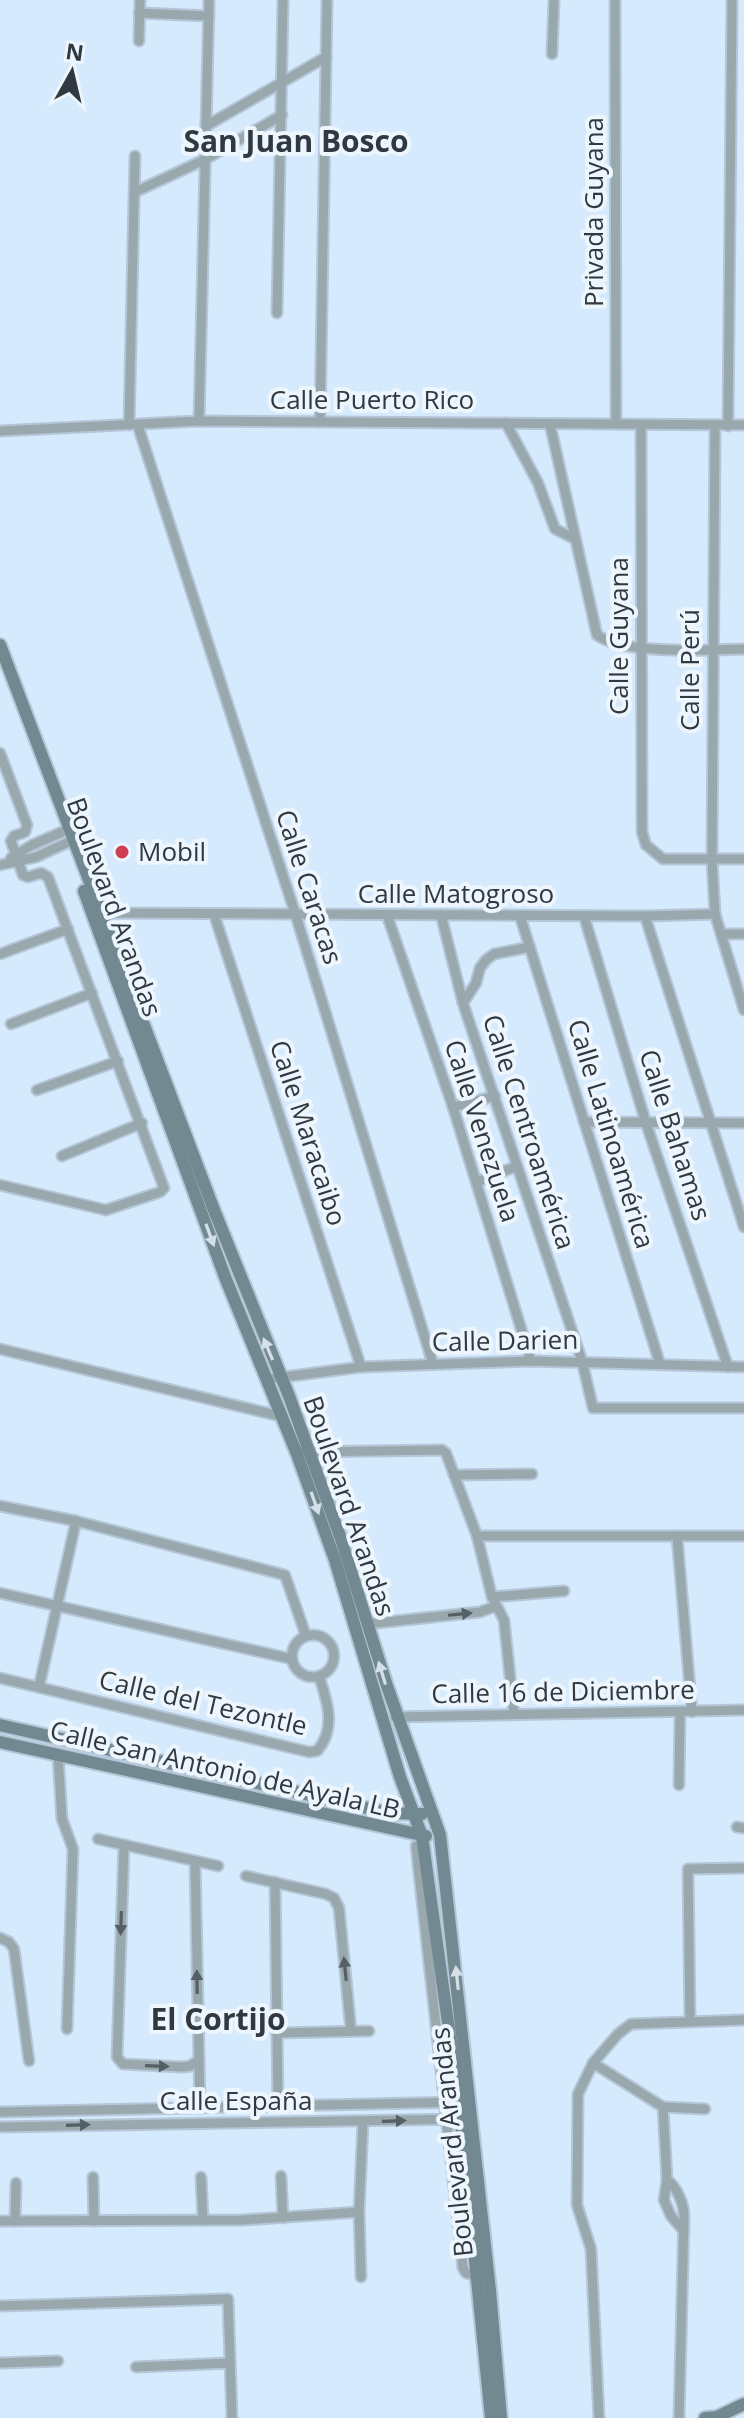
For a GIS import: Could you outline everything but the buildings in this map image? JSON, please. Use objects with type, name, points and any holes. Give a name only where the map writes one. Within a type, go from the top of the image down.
[{"type":"main road","name":"Boulevard Arandas","points":[[0,645],[225,1277],[297,1420],[303,1452],[335,1560],[400,1777],[415,1815],[419,1841],[426,1857],[458,2102],[491,2418]]},
{"type":"main road","name":"Boulevard Arandas","points":[[0,663],[101,913],[236,1266],[274,1377],[284,1417],[341,1539],[398,1717],[433,1812],[440,1835],[458,2102]]},
{"type":"main road","points":[[2,1743],[4,1726],[389,1813],[415,1815],[433,1812]]},
{"type":"main road","name":"Calle San Antonio de Ayala LB","points":[[2,1743],[405,1832],[419,1841],[440,1835]]},
{"type":"main road","points":[[97,1763],[101,1748]]},
{"type":"main road","points":[[389,1813],[401,1797],[400,1777]]},
{"type":"main road","points":[[425,1925],[433,1908]]},
{"type":"main road","name":"Boulevard Arandas","points":[[460,2119],[501,2418]]},
{"type":"main road","points":[[705,2418],[717,2417],[744,2405]]},
{"type":"street","points":[[139,41],[140,0]]},
{"type":"street","points":[[199,421],[209,0]]},
{"type":"street","points":[[277,313],[283,0]]},
{"type":"street","points":[[320,422],[327,0]]},
{"type":"street","points":[[552,54],[554,0]]},
{"type":"street","name":"Privada Guyana","points":[[615,0],[616,424]]},
{"type":"street","points":[[728,426],[732,0]]},
{"type":"street","points":[[139,13],[209,16]]},
{"type":"street","points":[[206,126],[326,57]]},
{"type":"street","points":[[732,91],[744,91]]},
{"type":"street","points":[[135,192],[204,160],[282,115]]},
{"type":"street","name":"Calle Caracas","points":[[135,156],[134,426],[296,916],[433,1364]]},
{"type":"street","name":"Calle Puerto Rico","points":[[0,431],[199,421],[744,425]]},
{"type":"street","points":[[506,423],[534,474],[555,529],[575,539]]},
{"type":"street","points":[[550,424],[597,635],[604,640],[641,648],[744,649]]},
{"type":"street","name":"Calle Guyana","points":[[641,426],[642,832],[646,845],[663,859],[712,860]]},
{"type":"street","name":"Calle Perú","points":[[715,426],[712,860],[715,914],[744,1010]]},
{"type":"street","points":[[0,753],[4,774],[27,825],[25,832],[12,838],[16,858],[25,877],[41,873],[48,877],[164,1188],[106,1210],[0,1185]]},
{"type":"street","points":[[3,864],[68,836]]},
{"type":"street","points":[[712,860],[744,859]]},
{"type":"street","name":"Calle Matogroso","points":[[101,913],[296,916],[715,914]]},
{"type":"street","name":"Calle Maracaibo","points":[[214,914],[361,1367]]},
{"type":"street","name":"Calle Venezuela","points":[[387,915],[453,1107],[531,1361]]},
{"type":"street","name":"Calle Centroamérica","points":[[441,915],[463,1003],[582,1361],[593,1408],[744,1408]]},
{"type":"street","name":"Calle Latinoamérica","points":[[520,916],[660,1364]]},
{"type":"street","name":"Calle Bahamas","points":[[584,916],[646,1123],[728,1367]]},
{"type":"street","points":[[645,916],[744,1227]]},
{"type":"street","points":[[0,954],[68,929]]},
{"type":"street","points":[[721,934],[744,934]]},
{"type":"street","points":[[463,1003],[486,960],[494,954],[530,947]]},
{"type":"street","points":[[11,1024],[92,993]]},
{"type":"street","points":[[37,1090],[118,1061]]},
{"type":"street","points":[[453,1107],[495,1096]]},
{"type":"street","points":[[584,1122],[744,1123]]},
{"type":"street","points":[[62,1156],[142,1123]]},
{"type":"street","points":[[477,1182],[517,1166]]},
{"type":"street","points":[[225,1277],[236,1266]]},
{"type":"street","points":[[0,1349],[297,1420]]},
{"type":"street","name":"Calle Darien","points":[[274,1377],[361,1367],[531,1361],[744,1367]]},
{"type":"street","points":[[303,1452],[445,1451],[477,1536],[494,1602],[504,1620],[514,1714]]},
{"type":"street","points":[[454,1475],[532,1474]]},
{"type":"street","points":[[0,1506],[76,1521],[285,1575],[306,1636]]},
{"type":"street","points":[[39,1687],[76,1521]]},
{"type":"street","points":[[477,1536],[744,1536]]},
{"type":"street","points":[[677,1536],[692,1712]]},
{"type":"street","points":[[367,1624],[480,1612],[494,1602],[564,1591]]},
{"type":"street","points":[[0,1593],[292,1659],[301,1673],[319,1676],[330,1668],[333,1654],[322,1637],[306,1636],[296,1644],[292,1659]]},
{"type":"street","name":"Calle del Tezontle","points":[[0,1678],[309,1752],[317,1751],[322,1745],[330,1713],[319,1676]]},
{"type":"street","name":"Calle 16 de Diciembre","points":[[383,1718],[744,1710]]},
{"type":"street","points":[[679,1785],[680,1712]]},
{"type":"street","points":[[58,1755],[62,1819],[73,1849],[67,2029]]},
{"type":"street","points":[[98,1839],[218,1866]]},
{"type":"street","points":[[419,1841],[425,1925],[458,2102]]},
{"type":"street","points":[[124,1845],[117,2057],[123,2064],[183,2067],[199,2060]]},
{"type":"street","points":[[195,1861],[200,2108]]},
{"type":"street","points":[[690,2020],[688,1869],[744,1868]]},
{"type":"street","points":[[246,1876],[334,1898],[339,1908],[351,2031]]},
{"type":"street","points":[[275,1882],[278,2106]]},
{"type":"street","points":[[0,1938],[9,1942],[14,1949],[29,2061]]},
{"type":"street","points":[[599,2418],[591,2249],[577,2205],[578,2094],[593,2063],[631,2024],[744,2020]]},
{"type":"street","points":[[277,2033],[369,2031]]},
{"type":"street","points":[[593,2063],[663,2107],[705,2109]]},
{"type":"street","name":"Calle España","points":[[0,2112],[458,2102]]},
{"type":"street","points":[[320,2105],[321,2123]]},
{"type":"street","points":[[663,2107],[667,2180],[664,2194],[667,2208],[684,2231]]},
{"type":"street","points":[[109,2109],[110,2124]]},
{"type":"street","name":"Calle España","points":[[0,2127],[460,2119]]},
{"type":"street","points":[[361,2277],[359,2212],[363,2122]]},
{"type":"street","points":[[281,2176],[283,2218]]},
{"type":"street","points":[[93,2177],[94,2221]]},
{"type":"street","points":[[201,2177],[203,2220]]},
{"type":"street","points":[[667,2180],[684,2208],[679,2418]]},
{"type":"street","points":[[15,2221],[16,2183]]},
{"type":"street","points":[[0,2221],[283,2218],[359,2212]]},
{"type":"street","points":[[0,2306],[228,2299],[232,2418]]},
{"type":"street","points":[[0,2363],[58,2361]]},
{"type":"street","points":[[136,2367],[229,2363]]},
{"type":"place","name":"Mobil","points":[[122,852]]},
{"type":"district","name":"San Juan Bosco","points":[[296,142]]},
{"type":"district","name":"El Cortijo","points":[[218,2020]]}]
